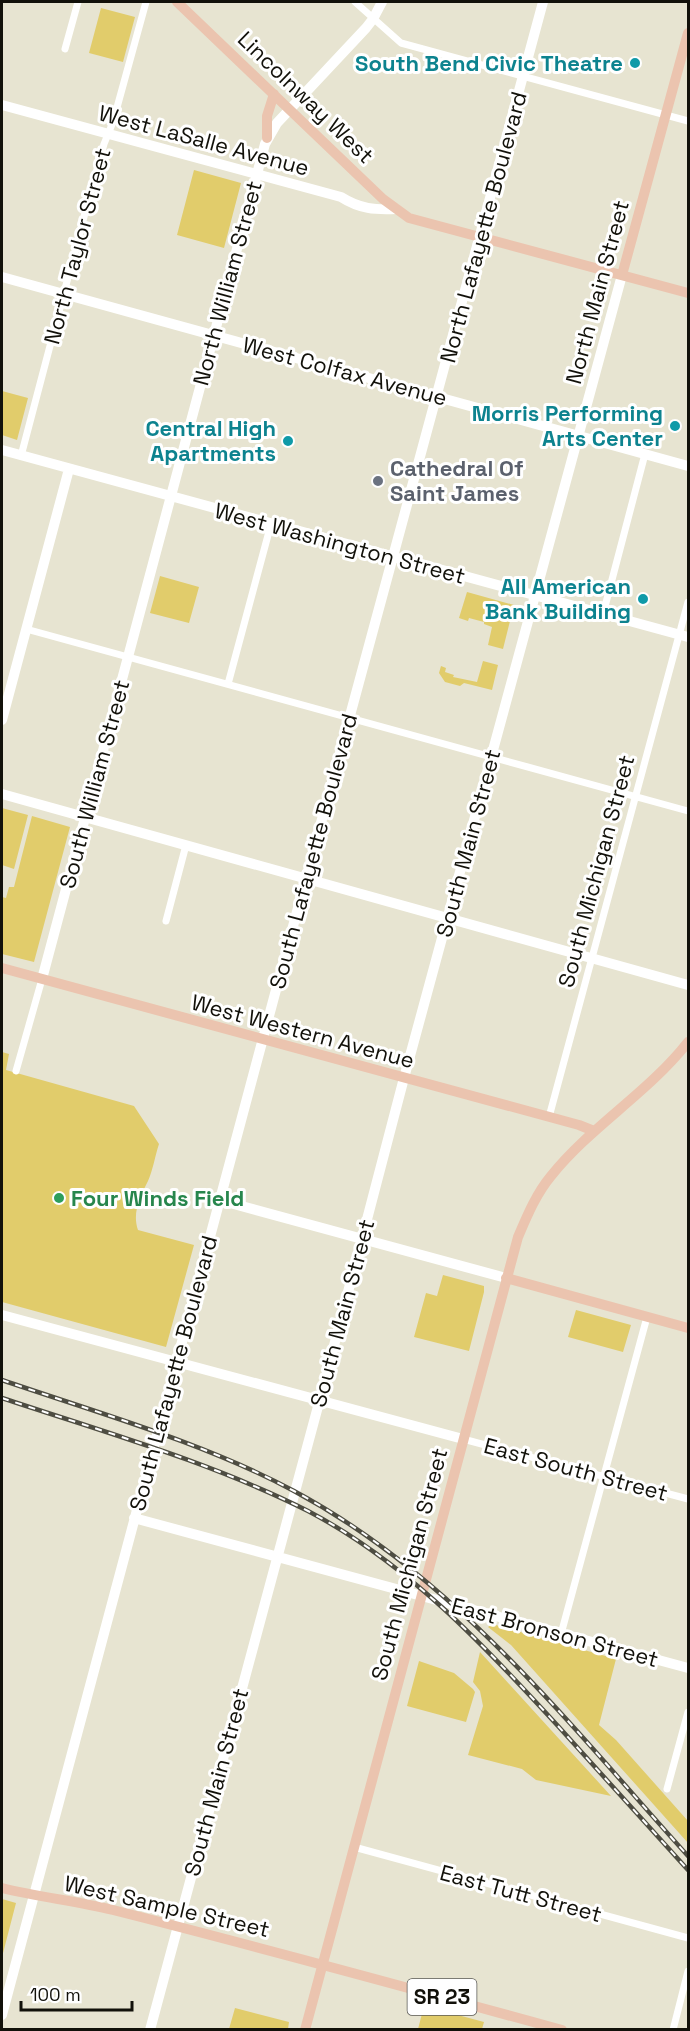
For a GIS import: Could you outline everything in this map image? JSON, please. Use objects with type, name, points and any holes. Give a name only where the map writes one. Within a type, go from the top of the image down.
[{"type":"main road","name":"Lincolnway West","points":[[177,2],[396,209],[410,218],[480,237]]},
{"type":"main road","name":"North Main Street","points":[[622,275],[688,33]]},
{"type":"main road","points":[[267,138],[267,116],[274,94]]},
{"type":"main road","points":[[480,237],[688,293]]},
{"type":"main road","name":"West Western Avenue","points":[[2,968],[594,1131]]},
{"type":"main road","name":"South Michigan Street","points":[[305,2030],[518,1237],[539,1193],[550,1177],[594,1131],[663,1072],[688,1042]]},
{"type":"main road","points":[[506,1278],[688,1328]]},
{"type":"main road","name":"West Sample Street","points":[[2,1888],[33,1896],[110,1909],[322,1964]]},
{"type":"main road","name":"SR 23","points":[[322,1964],[562,2030]]},
{"type":"street","points":[[65,49],[78,2]]},
{"type":"street","name":"North Taylor Street","points":[[21,456],[108,133],[146,2]]},
{"type":"street","points":[[355,2],[401,43],[688,121]]},
{"type":"street","name":"North William Street","points":[[171,497],[267,138],[290,109],[373,19],[382,2]]},
{"type":"street","name":"North Lafayette Boulevard","points":[[393,557],[543,2]]},
{"type":"street","name":"West LaSalle Avenue","points":[[2,105],[341,197],[354,205],[372,210],[396,209]]},
{"type":"street","name":"North Main Street","points":[[535,596],[622,275]]},
{"type":"street","name":"West Colfax Avenue","points":[[2,277],[688,466]]},
{"type":"street","name":"West Washington Street","points":[[2,450],[684,636]]},
{"type":"street","points":[[603,614],[645,454]]},
{"type":"street","points":[[2,720],[69,469]]},
{"type":"street","name":"South William Street","points":[[16,1071],[171,497]]},
{"type":"street","points":[[228,684],[271,524]]},
{"type":"street","name":"South Lafayette Boulevard","points":[[2,2015],[393,557]]},
{"type":"street","name":"South Main Street","points":[[150,2030],[535,596]]},
{"type":"street","name":"South Michigan Street","points":[[549,1117],[636,796],[684,636],[688,602]]},
{"type":"street","points":[[26,629],[688,811]]},
{"type":"street","points":[[2,795],[688,985]]},
{"type":"street","points":[[166,921],[186,845]]},
{"type":"street","points":[[219,1200],[506,1278]]},
{"type":"street","points":[[2,1315],[463,1439]]},
{"type":"street","points":[[561,1634],[647,1317]]},
{"type":"street","name":"East South Street","points":[[463,1439],[688,1499]]},
{"type":"street","name":"East Bronson Street","points":[[134,1518],[688,1668]]},
{"type":"street","points":[[668,1789],[688,1712]]},
{"type":"street","name":"East Tutt Street","points":[[354,1847],[688,1938]]},
{"type":"street","points":[[673,2030],[688,1971]]},
{"type":"shaded area","points":[[101,8],[135,17],[123,62],[89,53]]},
{"type":"shaded area","points":[[194,170],[241,183],[224,248],[177,235]]},
{"type":"shaded area","points":[[2,391],[28,398],[17,440],[2,435]]},
{"type":"shaded area","points":[[160,576],[199,587],[189,623],[150,613]]},
{"type":"shaded area","points":[[467,592],[514,605],[503,649],[488,645],[492,627],[484,622],[459,618]]},
{"type":"shaded area","points":[[483,661],[498,665],[492,690],[464,683],[460,686],[445,682],[439,673],[441,666],[446,668],[445,672],[454,675],[453,677],[477,682]]},
{"type":"shaded area","points":[[2,808],[28,815],[14,869],[2,865]]},
{"type":"shaded area","points":[[32,816],[70,827],[34,962],[2,954],[2,897],[6,898],[9,887],[14,887]]},
{"type":"shaded area","points":[[2,1052],[9,1054],[6,1070],[134,1106],[159,1144],[150,1177],[138,1205],[136,1224],[138,1230],[194,1245],[166,1347],[2,1302]]},
{"type":"shaded area","points":[[443,1275],[484,1286],[469,1351],[414,1337],[426,1293],[437,1296]]},
{"type":"shaded area","points":[[576,1310],[631,1325],[623,1352],[568,1337]]},
{"type":"shaded area","points":[[492,1624],[616,1659],[599,1725],[616,1740],[688,1821],[688,1843],[511,1645],[488,1627]]},
{"type":"shaded area","points":[[480,1652],[611,1796],[536,1780],[522,1769],[468,1755],[483,1706],[480,1691],[473,1682]]},
{"type":"shaded area","points":[[419,1661],[454,1673],[473,1689],[475,1692],[466,1722],[407,1706]]},
{"type":"shaded area","points":[[2,1899],[16,1903],[2,1957]]},
{"type":"shaded area","points":[[424,2006],[484,2022],[482,2029],[418,2029]]},
{"type":"shaded area","points":[[235,2008],[289,2022],[288,2029],[229,2029]]},
{"type":"railway","points":[[2,1380],[151,1430],[224,1458],[294,1491],[352,1526],[407,1566],[458,1609],[506,1656],[688,1856]]},
{"type":"railway","points":[[2,1398],[234,1477],[308,1511],[378,1555],[442,1607],[501,1665],[688,1870]]},
{"type":"place","name":"South Bend Civic Theatre","points":[[635,63]]},
{"type":"place","name":"Morris Performing Arts Center","points":[[675,426]]},
{"type":"place","name":"Central High Apartments","points":[[288,441]]},
{"type":"place","name":"Cathedral Of Saint James","points":[[378,481]]},
{"type":"place","name":"All American Bank Building","points":[[643,599]]},
{"type":"place","name":"Four Winds Field","points":[[59,1198]]}]
